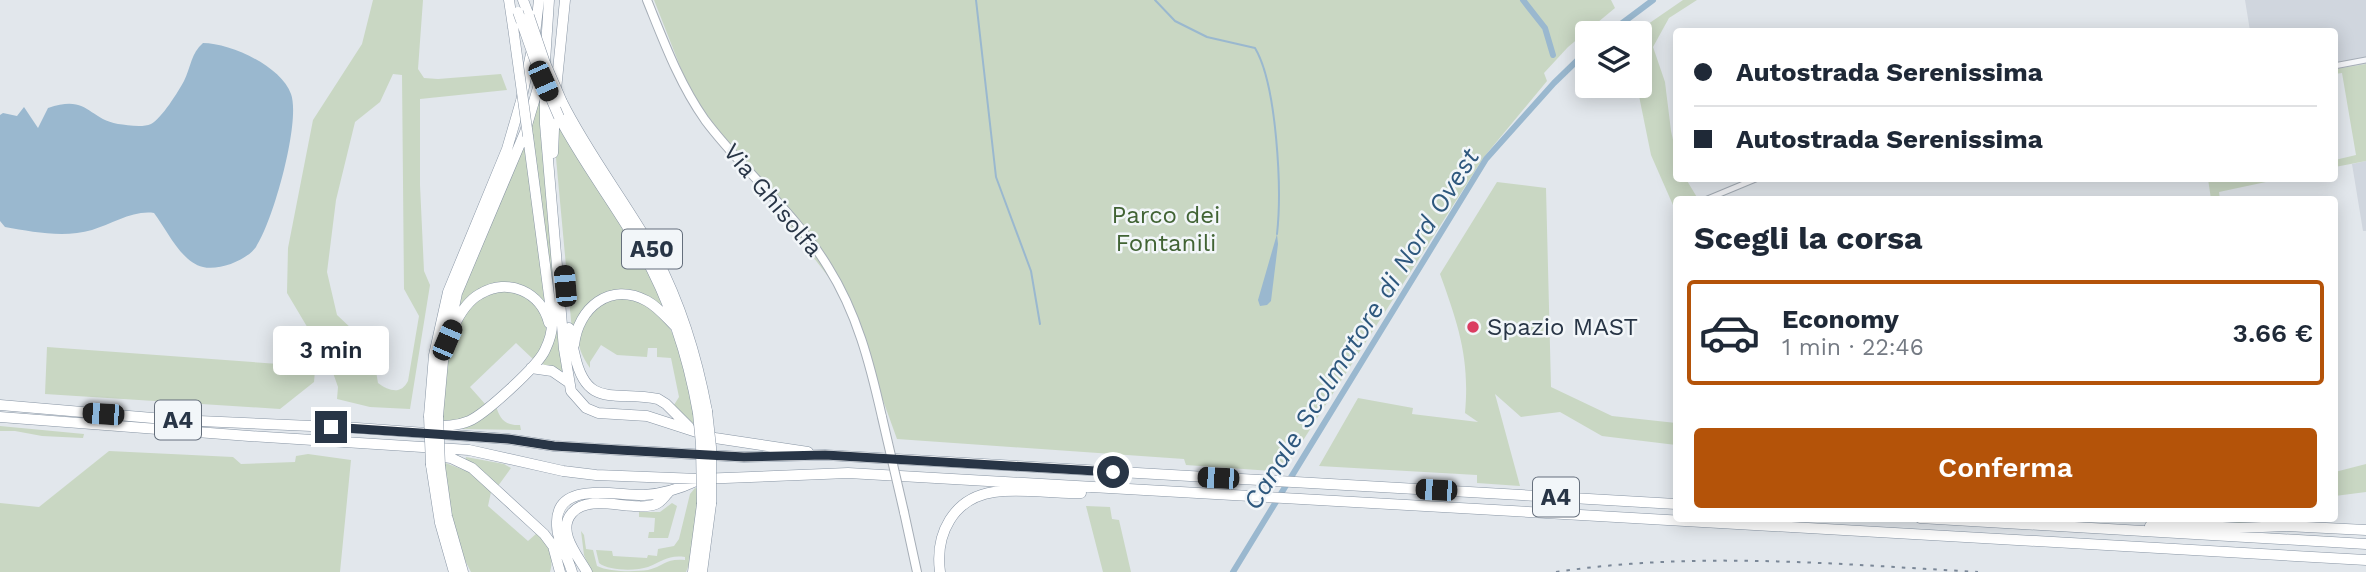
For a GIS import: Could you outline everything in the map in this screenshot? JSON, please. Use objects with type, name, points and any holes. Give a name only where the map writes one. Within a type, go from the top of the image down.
[{"type":"highway","points":[[357,428],[444,426],[466,422],[486,410],[531,368],[545,351],[551,334],[552,318],[509,0]]},
{"type":"highway","points":[[515,0],[537,66],[559,117],[644,255],[678,330],[702,412]]},
{"type":"highway","name":"A50","points":[[523,0],[562,102],[586,148],[644,236],[669,283],[691,339],[711,458],[702,572]]},
{"type":"highway","points":[[454,572],[440,523],[431,370],[439,328],[454,275],[496,179],[515,124],[527,74],[539,0]]},
{"type":"highway","points":[[549,0],[545,124],[568,382],[574,396],[586,408],[598,413],[647,416],[695,433],[825,455]]},
{"type":"highway","points":[[565,0],[552,136],[570,338],[581,379],[591,390],[607,395],[658,399],[695,433]]},
{"type":"highway","points":[[433,416],[452,311],[460,285],[524,132],[545,60]]},
{"type":"highway","points":[[447,340],[457,319],[472,300],[486,291],[501,288],[520,289],[534,298],[545,313],[551,334]]},
{"type":"highway","points":[[573,349],[584,314],[598,300],[612,295],[628,294],[646,300],[678,330]]},
{"type":"highway","points":[[531,368],[552,371],[568,382]]},
{"type":"highway","name":"A4","points":[[0,405],[176,420],[357,428],[619,450],[744,457],[825,455],[1673,504]]},
{"type":"highway","name":"A4","points":[[0,417],[468,450],[563,471],[596,475],[699,479],[837,473],[1673,520]]},
{"type":"highway","points":[[383,445],[450,458],[472,468],[544,534],[553,545],[557,570]]},
{"type":"highway","points":[[435,466],[463,569]]},
{"type":"highway","points":[[572,572],[557,529],[558,515],[568,500],[582,493],[668,493],[699,479]]},
{"type":"highway","points":[[940,572],[939,547],[944,528],[957,510],[975,497],[1008,491],[1055,494],[1143,491]]},
{"type":"highway","points":[[587,572],[567,534],[567,524],[573,512],[584,505],[593,504],[649,506],[660,502],[668,493]]},
{"type":"highway","points":[[691,572],[707,504]]},
{"type":"highway","name":"A4","points":[[1699,522],[2366,560]]},
{"type":"highway","points":[[1986,522],[2366,544]]},
{"type":"highway","points":[[2118,530],[2172,524],[2366,530]]},
{"type":"street","name":"Via Ghisolfa","points":[[647,0],[672,63],[705,119],[803,231],[838,283],[859,330],[917,572]]},
{"type":"street","points":[[2338,65],[2366,60]]},
{"type":"street","points":[[1715,196],[1748,182]]},
{"type":"shaded area","points":[[2245,0],[2366,0],[2366,64],[2338,69],[2338,28],[2250,28]]},
{"type":"shaded area","points":[[2366,161],[2366,231],[2363,231],[2352,164]]},
{"type":"green space","points":[[373,0],[423,0],[418,69],[424,78],[501,74],[507,90],[420,99],[424,271],[430,285],[410,409],[370,407],[337,399],[338,387],[331,367],[287,293],[288,248],[313,120],[362,44]],"holes":[[[393,74],[402,75],[404,289],[419,316],[408,381],[402,388],[394,390],[378,383],[373,353],[368,344],[337,315],[327,272],[336,200],[355,122],[380,102]]]},
{"type":"green space","name":"Parco dei Fontanili","points":[[654,0],[1611,0],[1615,8],[1599,21],[1575,21],[1575,41],[1544,73],[1547,81],[1484,157],[1286,467],[1275,466],[1272,471],[1186,465],[1184,459],[897,439],[847,301],[694,102]]},
{"type":"green space","points":[[1683,0],[1697,0],[1669,18],[1653,47],[1665,82],[1673,140],[1673,182],[1688,182],[1696,196],[1673,196],[1673,205],[1651,155],[1639,98],[1652,98],[1652,21]]},
{"type":"green space","points":[[2366,64],[2366,161],[2338,166],[2338,159],[2356,155],[2342,73],[2338,74],[2338,69]]},
{"type":"green space","points":[[539,101],[563,374],[541,363],[553,342],[531,123]]},
{"type":"green space","points":[[556,120],[634,242],[669,314],[617,291],[572,331],[556,158]]},
{"type":"green space","points":[[525,138],[548,309],[537,296],[490,288],[457,315],[463,285]]},
{"type":"green space","points":[[1497,182],[1546,188],[1551,387],[1612,416],[1673,423],[1673,445],[1602,436],[1560,412],[1521,417],[1495,394],[1520,486],[1477,483],[1477,475],[1319,466],[1358,398],[1413,408],[1412,414],[1478,422],[1465,413],[1464,358],[1440,274]]},
{"type":"green space","points":[[2209,182],[2266,182],[2219,192],[2220,196],[2211,196]]},
{"type":"green space","points":[[507,290],[524,295],[538,307],[546,325],[546,338],[534,360],[516,343],[470,387],[486,405],[470,418],[441,424],[447,364],[458,325],[463,315],[480,300]]},
{"type":"green space","points":[[627,297],[648,305],[670,329],[683,359],[696,425],[681,415],[674,405],[679,397],[671,358],[657,357],[657,348],[648,348],[647,357],[617,355],[601,345],[590,362],[590,368],[584,357],[580,349],[580,334],[592,312],[599,303]]},
{"type":"green space","points":[[47,347],[307,366],[315,370],[314,382],[280,409],[45,394]]},
{"type":"green space","points":[[496,405],[504,421],[520,425],[521,430],[462,429]]},
{"type":"green space","points":[[0,426],[84,434],[83,438],[42,436],[0,431]]},
{"type":"green space","points":[[109,451],[233,457],[241,464],[295,462],[296,456],[308,454],[351,460],[340,572],[0,572],[0,503],[39,507]]},
{"type":"green space","points":[[466,457],[504,464],[511,468],[498,486],[465,460]]},
{"type":"green space","points":[[443,462],[469,472],[491,492],[488,506],[528,541],[537,533],[551,555],[550,572],[471,572],[456,543]]},
{"type":"green space","points":[[2366,464],[2366,492],[2338,496],[2338,471]]},
{"type":"green space","points":[[695,488],[699,489],[691,560],[686,572],[591,572],[584,555],[581,531],[586,549],[593,550],[597,566],[602,568],[642,571],[673,560],[685,560],[685,557],[674,557],[648,567],[616,569],[599,563],[596,550],[612,551],[613,556],[647,558],[648,555],[657,556],[658,549],[674,546],[679,539],[690,494]]},
{"type":"green space","points":[[672,503],[677,506],[668,538],[648,538],[649,532],[654,532],[655,518],[639,517],[639,512],[660,512]]},
{"type":"green space","points":[[1086,506],[1110,507],[1112,519],[1119,520],[1131,572],[1103,572]]},
{"type":"green space","points":[[2200,522],[2260,522],[2234,524]]},
{"type":"water","points":[[203,43],[227,47],[253,58],[277,74],[291,94],[292,126],[284,172],[263,234],[252,252],[224,266],[210,268],[195,264],[181,252],[154,213],[130,215],[92,230],[71,234],[5,227],[0,221],[0,115],[3,113],[17,116],[24,107],[38,128],[48,108],[71,104],[80,105],[118,124],[151,124],[174,98],[196,51]]},
{"type":"water","points":[[1277,234],[1271,301],[1260,306],[1258,300]]},
{"type":"waterway","points":[[976,0],[996,177],[1031,271],[1040,324]]},
{"type":"waterway","points":[[1155,0],[1175,21],[1207,37],[1255,48],[1268,86],[1273,112],[1279,192],[1277,234]]},
{"type":"waterway","points":[[1523,0],[1545,28],[1553,55]]},
{"type":"waterway","name":"Canale Scolmatore di Nord Ovest","points":[[1625,21],[1653,0]]},
{"type":"waterway","name":"Canale Scolmatore di Nord Ovest","points":[[1233,572],[1486,159],[1575,63]]},
{"type":"railway","points":[[1556,572],[1661,562],[1714,561],[1819,563],[1978,572]]},
{"type":"place","name":"Spazio MAST","points":[[1473,327]]},
{"type":"route","points":[[331,427],[508,439],[554,446],[619,450],[744,457],[825,455],[1113,472]]}]
